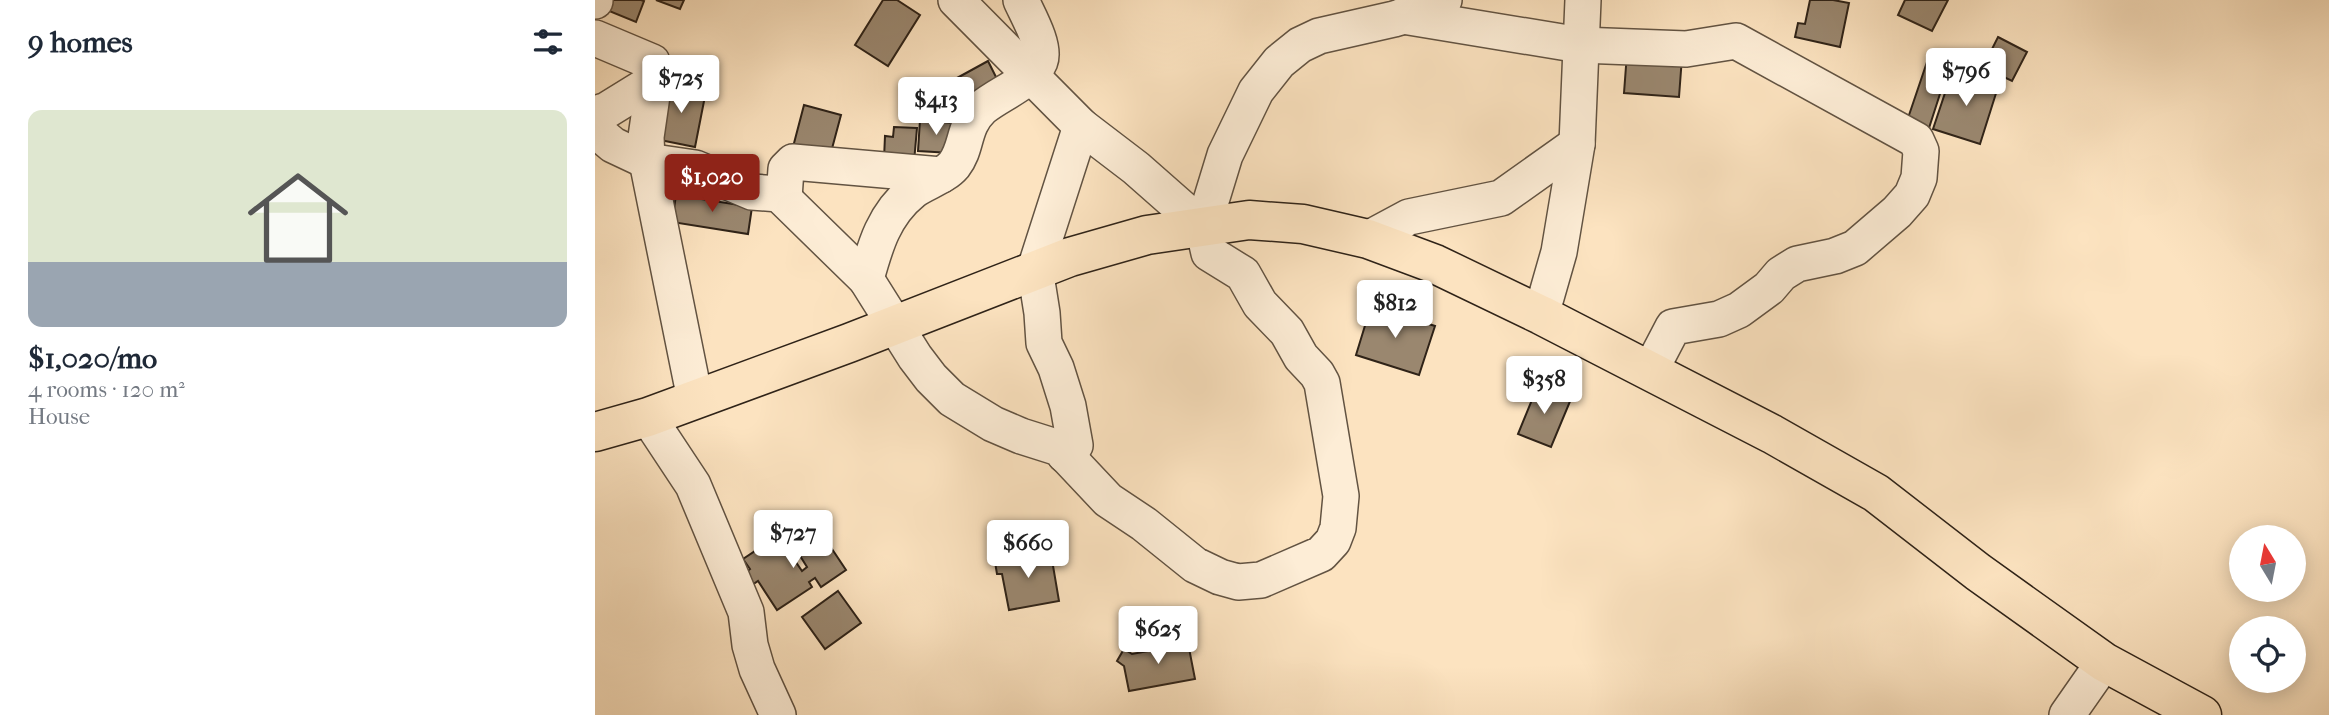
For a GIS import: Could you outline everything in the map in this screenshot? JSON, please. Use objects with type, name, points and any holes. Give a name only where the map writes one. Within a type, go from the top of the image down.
[{"type":"main road","points":[[595,432],[648,417],[1070,257],[1147,235],[1249,220],[1303,224],[1369,239],[1436,264],[1772,434],[1876,493],[1978,572],[2104,662],[2202,715]]},
{"type":"street","points":[[956,0],[1081,126],[1136,167],[1203,227]]},
{"type":"street","points":[[866,279],[876,242],[890,214],[913,191],[954,165],[970,121],[984,107],[1030,74],[1040,60],[1041,48],[1021,0]]},
{"type":"street","points":[[595,130],[613,145],[647,161],[695,168],[752,192],[779,194],[866,279],[915,357],[931,379],[952,399],[993,424],[1059,448],[1108,500],[1145,524],[1195,565],[1220,578],[1238,583],[1261,580],[1321,554],[1333,541],[1338,528],[1341,496],[1322,383],[1301,357],[1287,332],[1260,304],[1243,274],[1209,253],[1203,227],[1225,155],[1256,91],[1279,62],[1300,45],[1319,36],[1429,9],[1444,0]]},
{"type":"street","points":[[1541,315],[1559,252],[1577,144],[1583,0]]},
{"type":"street","points":[[1403,16],[1580,45],[1686,49],[1736,41],[1916,140],[1921,151],[1919,178],[1912,195],[1897,212],[1855,248],[1835,256],[1797,264],[1781,274],[1769,288],[1739,310],[1719,319],[1673,327],[1650,371]]},
{"type":"street","points":[[595,38],[652,62],[654,81],[646,137],[647,161],[695,399]]},
{"type":"street","points":[[595,114],[607,110],[654,81]]},
{"type":"street","points":[[1065,455],[1075,445],[1068,406],[1056,368],[1044,343],[1035,269],[1081,126]]},
{"type":"street","points":[[1369,239],[1409,218],[1501,198],[1577,144]]},
{"type":"street","points":[[784,198],[786,169],[793,162],[941,175]]},
{"type":"street","points":[[648,417],[693,485],[746,612],[750,645],[757,669],[778,715]]},
{"type":"street","points":[[2067,715],[2104,662]]},
{"type":"building","points":[[600,0],[644,1],[636,22],[597,6]]},
{"type":"building","points":[[656,0],[684,0],[680,9]]},
{"type":"building","points":[[883,0],[897,0],[920,15],[888,66],[855,45]]},
{"type":"building","points":[[1810,0],[1849,3],[1840,47],[1795,37],[1798,23],[1805,24]]},
{"type":"building","points":[[1905,0],[1948,0],[1932,31],[1898,15]]},
{"type":"building","points":[[1998,37],[2027,52],[2012,81],[1983,67]]},
{"type":"building","points":[[1627,53],[1682,57],[1679,97],[1624,93]]},
{"type":"building","points":[[988,61],[1002,89],[972,105],[957,78]]},
{"type":"building","points":[[1927,62],[1948,69],[1929,128],[1907,121]]},
{"type":"building","points":[[1952,72],[1998,87],[1980,144],[1933,129]]},
{"type":"building","points":[[667,83],[706,91],[695,147],[655,139]]},
{"type":"building","points":[[804,105],[841,115],[830,156],[793,147]]},
{"type":"building","points":[[920,120],[954,123],[951,153],[918,151]]},
{"type":"building","points":[[894,127],[917,128],[914,162],[884,159],[885,136],[893,137]]},
{"type":"building","points":[[676,195],[752,207],[748,234],[672,222]]},
{"type":"building","points":[[1371,306],[1435,326],[1419,375],[1356,355]]},
{"type":"building","points":[[1538,385],[1571,399],[1551,447],[1518,434]]},
{"type":"building","points":[[822,534],[846,570],[821,587],[815,578],[809,582],[812,587],[777,610],[758,581],[752,585],[745,573],[750,569],[743,559],[764,545],[769,552],[783,543],[802,571],[807,567],[797,551]]},
{"type":"building","points":[[1029,552],[1030,558],[1051,554],[1059,601],[1009,610],[1002,574],[997,574],[995,562],[1011,559],[1010,555]]},
{"type":"building","points":[[838,591],[861,623],[825,649],[802,617]]},
{"type":"building","points":[[1177,636],[1188,643],[1195,679],[1129,691],[1124,666],[1117,661],[1124,649],[1132,654],[1170,647]]}]
